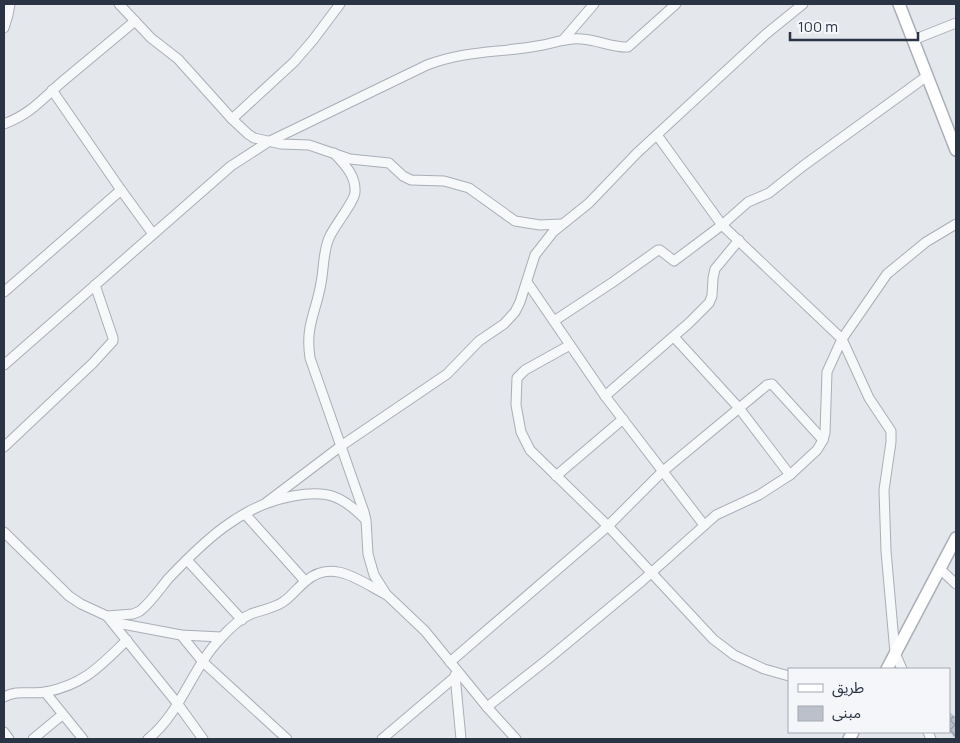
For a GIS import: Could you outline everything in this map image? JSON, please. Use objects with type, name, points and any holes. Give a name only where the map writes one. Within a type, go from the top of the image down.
[{"type":"street","points":[[4,28],[10,4]]},
{"type":"street","points":[[119,4],[156,43],[178,59],[232,119],[254,138],[268,142],[309,145],[357,161],[389,164],[411,180],[444,181],[469,188],[510,218],[521,222],[540,225],[561,224]]},
{"type":"street","points":[[232,119],[294,62],[340,4]]},
{"type":"street","points":[[563,40],[594,4]]},
{"type":"street","points":[[4,365],[218,176],[268,142],[444,58],[476,52],[539,46],[563,40],[582,38],[620,47],[628,47],[676,4]]},
{"type":"street","points":[[109,619],[140,611],[187,560],[222,527],[267,502],[341,446],[447,374],[478,342],[504,324],[515,312],[525,291],[535,256],[553,232],[589,203],[637,153],[766,34],[803,4]]},
{"type":"street","points":[[899,4],[956,150]]},
{"type":"street","points":[[4,124],[20,118],[31,111],[52,90],[135,21]]},
{"type":"street","points":[[913,40],[956,22]]},
{"type":"street","points":[[554,321],[658,250],[674,261],[722,225],[748,202],[769,193],[802,166],[927,76]]},
{"type":"street","points":[[52,90],[153,234]]},
{"type":"street","points":[[657,135],[722,225],[842,339],[868,398],[891,431],[884,490],[886,551],[895,653],[902,668]]},
{"type":"street","points":[[334,153],[348,168],[354,178],[355,194],[336,223],[329,238],[321,283],[307,338],[310,358],[366,520],[369,563],[386,594],[425,631],[453,669],[516,739]]},
{"type":"street","points":[[4,292],[121,190]]},
{"type":"street","points":[[487,707],[651,573],[704,525],[725,509],[759,495],[790,475],[817,450],[823,440],[827,372],[842,339],[887,274],[926,242],[956,224]]},
{"type":"street","points":[[605,396],[674,337],[709,303],[712,296],[715,269],[738,240]]},
{"type":"street","points":[[527,282],[605,396],[704,525]]},
{"type":"street","points":[[4,447],[93,363],[113,341],[94,285]]},
{"type":"street","points":[[674,337],[739,408],[790,475]]},
{"type":"street","points":[[570,345],[524,370],[518,378],[516,405],[524,440],[536,456],[608,526],[723,647],[734,655],[764,669],[788,676]]},
{"type":"street","points":[[382,739],[453,669],[608,526],[662,472],[765,387],[771,383],[823,440]]},
{"type":"street","points":[[556,476],[623,420]]},
{"type":"street","points":[[267,502],[302,494],[317,493],[331,495],[350,504],[366,520]]},
{"type":"street","points":[[245,514],[305,581]]},
{"type":"street","points":[[4,532],[69,596],[109,619],[181,635],[222,638]]},
{"type":"street","points":[[887,668],[956,538]]},
{"type":"street","points":[[187,560],[242,620]]},
{"type":"street","points":[[940,569],[956,584]]},
{"type":"street","points":[[148,739],[164,723],[203,662],[222,638],[249,615],[282,602],[317,573],[336,571],[345,573],[386,594]]},
{"type":"street","points":[[109,619],[177,702],[202,739]]},
{"type":"street","points":[[181,635],[203,662],[287,739]]},
{"type":"street","points":[[4,697],[20,692],[45,692],[81,681],[97,669],[127,640]]},
{"type":"street","points":[[453,669],[461,739]]},
{"type":"street","points":[[45,692],[83,739]]},
{"type":"street","points":[[33,739],[62,715]]},
{"type":"street","points":[[4,732],[9,739]]},
{"type":"building","points":[[950,712],[956,718],[956,739],[950,732]]}]
